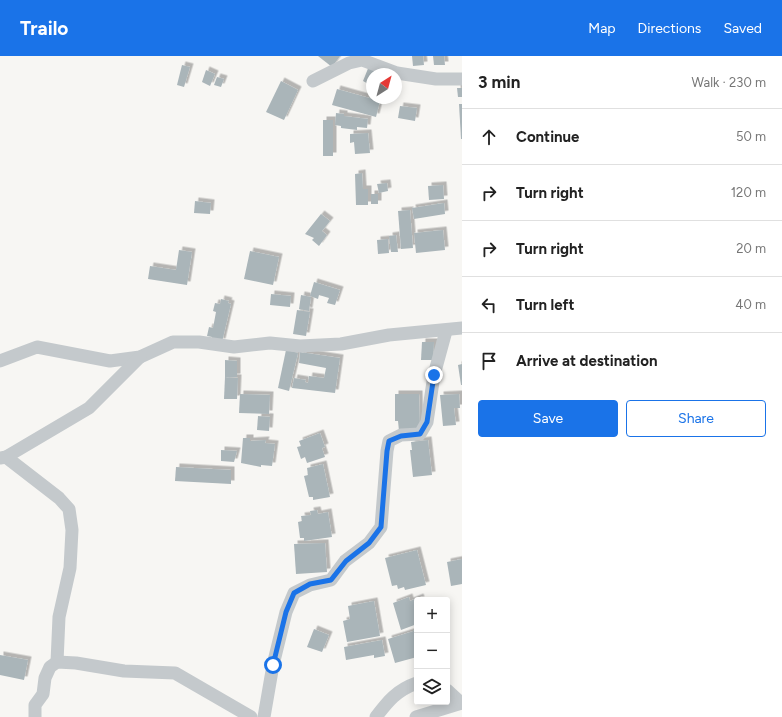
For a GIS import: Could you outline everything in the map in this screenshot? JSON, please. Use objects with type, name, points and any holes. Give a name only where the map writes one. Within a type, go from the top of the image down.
[{"type":"street","points":[[313,81],[349,63],[362,60],[396,73],[436,79],[462,79]]},
{"type":"street","points":[[0,361],[37,347],[110,361],[140,357],[173,342],[199,342],[234,347],[270,343],[300,346],[341,344],[389,335],[462,328]]},
{"type":"street","points":[[264,717],[273,665],[286,612],[294,593],[310,584],[331,580],[346,561],[369,543],[381,527],[389,441],[401,436],[420,434],[427,422],[434,375],[446,330]]},
{"type":"street","points":[[57,662],[59,617],[70,568],[72,530],[69,509],[58,498],[3,457],[89,408],[140,357]]},
{"type":"street","points":[[35,717],[35,704],[43,694],[45,678],[50,667],[57,662],[76,663],[124,671],[175,673],[251,717]]},
{"type":"street","points":[[376,717],[386,704],[402,688],[414,684]]},
{"type":"street","points":[[416,717],[461,703],[450,693]]},
{"type":"building","points":[[318,56],[340,56],[332,67]]},
{"type":"building","points":[[412,56],[423,56],[424,65],[413,66]]},
{"type":"building","points":[[433,56],[444,56],[445,65],[434,65]]},
{"type":"building","points":[[182,65],[190,67],[184,87],[177,85]]},
{"type":"building","points":[[206,70],[215,74],[210,86],[202,82]]},
{"type":"building","points":[[366,74],[366,83],[363,81]]},
{"type":"building","points":[[217,77],[224,79],[221,87],[214,85]]},
{"type":"building","points":[[281,81],[298,90],[284,120],[266,112]]},
{"type":"building","points":[[457,88],[462,88],[462,97],[458,97]]},
{"type":"building","points":[[337,89],[366,97],[366,104],[379,104],[376,117],[332,105]]},
{"type":"building","points":[[459,104],[462,104],[462,139],[461,139]]},
{"type":"building","points":[[400,106],[417,108],[415,121],[398,118]]},
{"type":"building","points":[[336,113],[344,114],[344,116],[368,119],[367,128],[357,127],[357,130],[341,128],[341,126],[335,125]]},
{"type":"building","points":[[323,120],[333,120],[333,156],[323,156]]},
{"type":"building","points":[[368,133],[370,153],[355,154],[354,142],[350,143],[350,134]]},
{"type":"building","points":[[362,173],[363,189],[368,189],[368,205],[356,205],[355,174]]},
{"type":"building","points":[[387,183],[388,191],[379,193],[377,184]]},
{"type":"building","points":[[443,185],[444,199],[429,200],[428,186]]},
{"type":"building","points":[[371,194],[378,194],[378,204],[371,204]]},
{"type":"building","points":[[195,201],[211,203],[210,214],[194,213]]},
{"type":"building","points":[[444,203],[445,214],[414,219],[412,208]]},
{"type":"building","points":[[410,210],[413,248],[401,249],[398,211]]},
{"type":"building","points":[[321,214],[330,221],[322,231],[327,235],[319,246],[312,240],[314,238],[305,234]]},
{"type":"building","points":[[443,230],[445,250],[416,253],[414,233]]},
{"type":"building","points":[[396,235],[398,252],[391,252],[389,236]]},
{"type":"building","points":[[388,239],[389,253],[378,254],[377,240]]},
{"type":"building","points":[[179,250],[192,252],[187,285],[148,279],[150,266],[176,270]]},
{"type":"building","points":[[250,251],[279,257],[273,285],[244,279]]},
{"type":"building","points":[[314,282],[340,290],[335,305],[327,303],[329,298],[319,295],[318,299],[310,296]]},
{"type":"building","points":[[271,294],[291,296],[290,307],[270,305]]},
{"type":"building","points":[[301,295],[311,297],[309,311],[299,309]]},
{"type":"building","points":[[221,299],[229,301],[228,303],[231,304],[222,342],[212,340],[212,337],[207,336],[209,327],[213,328],[216,312],[213,311],[215,303],[220,304]]},
{"type":"building","points":[[297,310],[310,312],[306,336],[293,334]]},
{"type":"building","points":[[422,342],[434,342],[433,360],[421,360]]},
{"type":"building","points":[[286,350],[298,353],[289,391],[278,388]]},
{"type":"building","points":[[300,352],[340,358],[335,393],[292,388],[294,378],[306,380],[305,382],[308,383],[309,376],[324,378],[326,368],[299,363]]},
{"type":"building","points":[[225,360],[237,361],[237,377],[225,377]]},
{"type":"building","points":[[462,364],[462,385],[461,385],[458,365]]},
{"type":"building","points":[[225,377],[238,378],[237,399],[224,399]]},
{"type":"building","points":[[240,394],[270,395],[269,414],[239,413]]},
{"type":"building","points":[[395,394],[419,394],[420,430],[399,431],[398,421],[395,421]]},
{"type":"building","points":[[459,394],[460,408],[454,408],[456,425],[443,426],[440,395]]},
{"type":"building","points":[[258,416],[270,417],[269,431],[257,430]]},
{"type":"building","points":[[320,433],[325,447],[322,448],[325,457],[307,463],[305,457],[301,459],[297,447],[301,446],[299,441]]},
{"type":"building","points":[[243,438],[250,438],[250,441],[266,440],[265,443],[275,444],[272,466],[261,465],[261,467],[241,463]]},
{"type":"building","points":[[428,440],[432,475],[413,477],[410,450],[412,450],[411,442]]},
{"type":"building","points":[[221,450],[237,451],[234,462],[221,461]]},
{"type":"building","points":[[323,464],[330,497],[313,500],[313,497],[309,497],[304,476],[308,475],[307,468]]},
{"type":"building","points":[[176,467],[231,470],[231,484],[175,481]]},
{"type":"building","points":[[317,510],[318,514],[328,512],[332,537],[304,541],[304,538],[300,538],[298,522],[302,521],[301,516],[311,515],[310,511]]},
{"type":"building","points":[[325,543],[327,572],[296,574],[294,544]]},
{"type":"building","points":[[417,550],[426,585],[405,590],[404,587],[398,589],[397,585],[392,586],[385,558]]},
{"type":"building","points":[[462,559],[462,584],[451,586],[447,562]]},
{"type":"building","points":[[409,597],[410,601],[414,599],[414,625],[401,630],[393,603]]},
{"type":"building","points":[[374,601],[380,636],[347,642],[343,621],[350,619],[348,606]]},
{"type":"building","points":[[314,629],[329,635],[322,652],[307,647]]},
{"type":"building","points":[[414,631],[414,658],[395,663],[388,639]]},
{"type":"building","points":[[382,640],[385,656],[374,658],[374,655],[346,660],[344,647]]},
{"type":"building","points":[[0,655],[28,660],[24,680],[0,675]]},
{"type":"route","points":[[273,665],[286,612],[294,593],[310,584],[331,580],[346,561],[369,543],[381,527],[389,441],[401,436],[420,434],[427,422],[434,375]]}]
